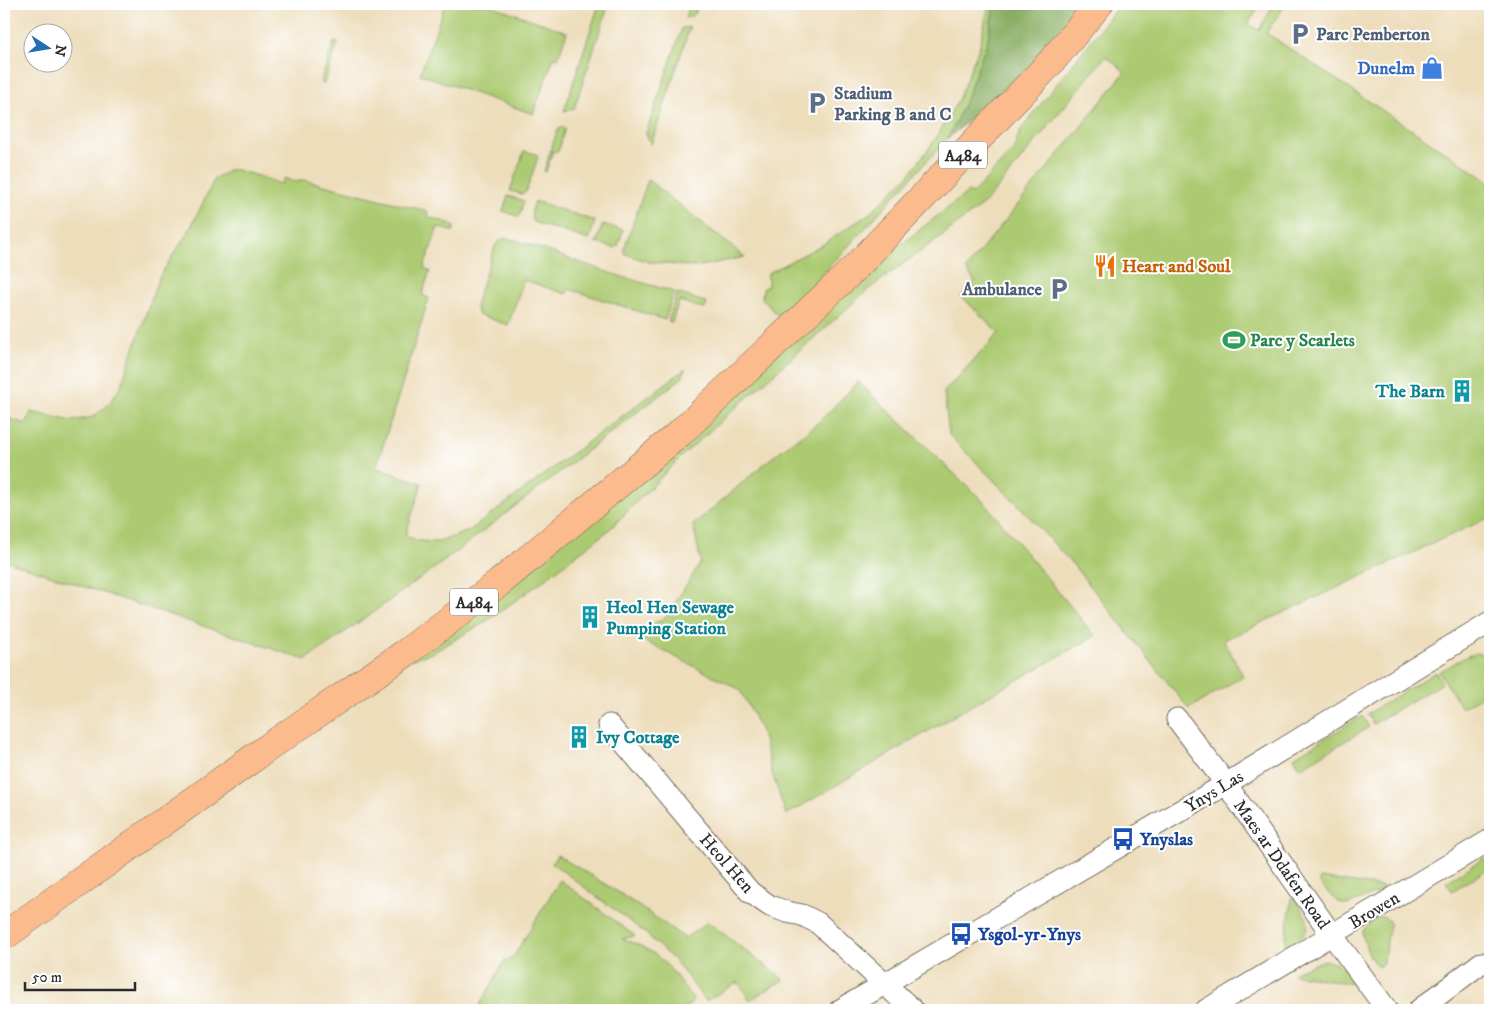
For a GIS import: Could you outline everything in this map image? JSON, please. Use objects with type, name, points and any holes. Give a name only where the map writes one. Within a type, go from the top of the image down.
[{"type":"main road","name":"A484","points":[[4,936],[265,750],[404,654],[499,583],[680,433],[857,266],[1051,62],[1099,4]]},
{"type":"street","name":"Ynys Las","points":[[840,1010],[1487,632]]},
{"type":"street","name":"Maes ar Ddafen Road","points":[[1177,719],[1226,784],[1387,1010]]},
{"type":"street","name":"Heol Hen","points":[[609,725],[750,892],[770,906],[802,915],[818,923],[913,1010]]},
{"type":"street","name":"Browen","points":[[1206,1010],[1490,840]]},
{"type":"street","points":[[1419,1010],[1481,963]]},
{"type":"green space","points":[[487,4],[567,32],[558,58],[554,57],[533,114],[420,74],[445,5]]},
{"type":"green space","points":[[599,4],[609,4],[574,109],[564,111]]},
{"type":"green space","points":[[690,4],[698,4],[694,14],[691,17],[685,18]]},
{"type":"green space","points":[[989,4],[994,4],[988,40],[965,102],[948,138],[782,318],[762,298],[763,289],[768,285],[768,273],[824,244],[870,213],[908,176],[935,140],[958,100],[979,48]]},
{"type":"green space","points":[[994,4],[1090,4],[1046,54],[948,138],[965,102],[988,40]]},
{"type":"green space","points":[[1120,4],[1261,4],[1248,24],[1259,30],[1274,4],[1286,4],[1266,33],[1490,182],[1490,517],[1224,640],[1243,676],[1189,709],[1075,567],[1023,510],[949,435],[944,392],[999,333],[961,296],[975,282],[966,269],[1125,72],[1106,56],[985,203],[870,288],[685,453],[609,530],[487,621],[434,652],[404,662],[867,271],[968,192],[972,194],[1017,146],[1015,142],[1023,127]]},
{"type":"green space","points":[[690,27],[651,145],[646,133],[682,28]]},
{"type":"green space","points":[[334,42],[338,43],[324,84],[321,83],[321,80]]},
{"type":"green space","points":[[562,127],[565,128],[558,152],[553,151],[546,172],[544,171],[557,131]]},
{"type":"green space","points":[[524,151],[536,154],[538,157],[526,192],[521,194],[510,191]]},
{"type":"green space","points":[[232,169],[281,184],[284,178],[295,182],[304,180],[427,211],[429,217],[454,226],[454,232],[438,227],[424,268],[430,271],[422,295],[429,298],[376,468],[422,483],[405,536],[420,541],[438,542],[469,531],[685,369],[683,377],[439,565],[306,660],[4,560],[4,417],[23,423],[27,422],[31,412],[72,421],[93,417],[107,406],[120,388],[159,277],[190,229],[215,178]]},
{"type":"green space","points":[[648,180],[745,257],[696,267],[649,262],[625,254],[624,249]]},
{"type":"green space","points":[[508,196],[524,201],[519,217],[503,211]]},
{"type":"green space","points":[[535,201],[595,221],[589,240],[533,222],[532,212]]},
{"type":"green space","points":[[603,224],[623,230],[618,246],[615,248],[596,243]]},
{"type":"green space","points":[[506,238],[613,274],[674,292],[665,320],[569,289],[566,294],[524,280],[508,325],[479,315],[476,309],[476,302],[495,246],[499,241]]},
{"type":"green space","points":[[677,293],[707,303],[705,309],[679,301],[672,322],[668,321]]},
{"type":"green space","points":[[858,382],[984,502],[1095,636],[969,707],[786,815],[771,770],[763,736],[739,689],[632,635],[666,617],[701,562],[693,525],[770,459],[819,422]]},
{"type":"green space","points":[[1478,653],[1490,659],[1490,691],[1462,708],[1439,672],[1467,656]]},
{"type":"green space","points":[[1436,672],[1442,683],[1373,724],[1367,714]]},
{"type":"green space","points":[[1362,716],[1369,727],[1300,768],[1294,757]]},
{"type":"green space","points":[[557,855],[618,892],[685,938],[708,922],[784,980],[750,1000],[738,982],[706,1001],[676,962],[644,932],[552,863]]},
{"type":"green space","points":[[1484,858],[1490,868],[1452,891],[1446,882]]},
{"type":"green space","points":[[1320,878],[1383,887],[1382,891],[1347,905],[1339,903],[1332,896],[1319,882]]},
{"type":"green space","points":[[560,880],[635,936],[622,939],[646,949],[664,962],[693,999],[691,1004],[680,1010],[477,1010],[505,960],[512,959]]},
{"type":"green space","points":[[1291,892],[1304,913],[1308,927],[1300,938],[1280,954],[1284,948],[1292,899]]},
{"type":"green space","points":[[1379,917],[1385,917],[1390,924],[1383,962],[1379,967],[1370,957],[1362,933],[1364,929]]},
{"type":"green space","points":[[1325,960],[1340,965],[1353,980],[1352,984],[1293,974]]},
{"type":"place","name":"Parc Pemberton","points":[[1300,34]]},
{"type":"place","name":"Dunelm","points":[[1432,68]]},
{"type":"place","name":"Stadium Parking B and C","points":[[817,103]]},
{"type":"place","name":"Heart and Soul","points":[[1105,266]]},
{"type":"place","name":"Ambulance","points":[[1059,289]]},
{"type":"place","name":"Parc y Scarlets","points":[[1234,340]]},
{"type":"place","name":"The Barn","points":[[1462,391]]},
{"type":"place","name":"Heol Hen Sewage Pumping Station","points":[[590,617]]},
{"type":"place","name":"Ivy Cottage","points":[[579,737]]},
{"type":"place","name":"Ynyslas","points":[[1123,839]]},
{"type":"place","name":"Ysgol-yr-Ynys","points":[[961,934]]}]
